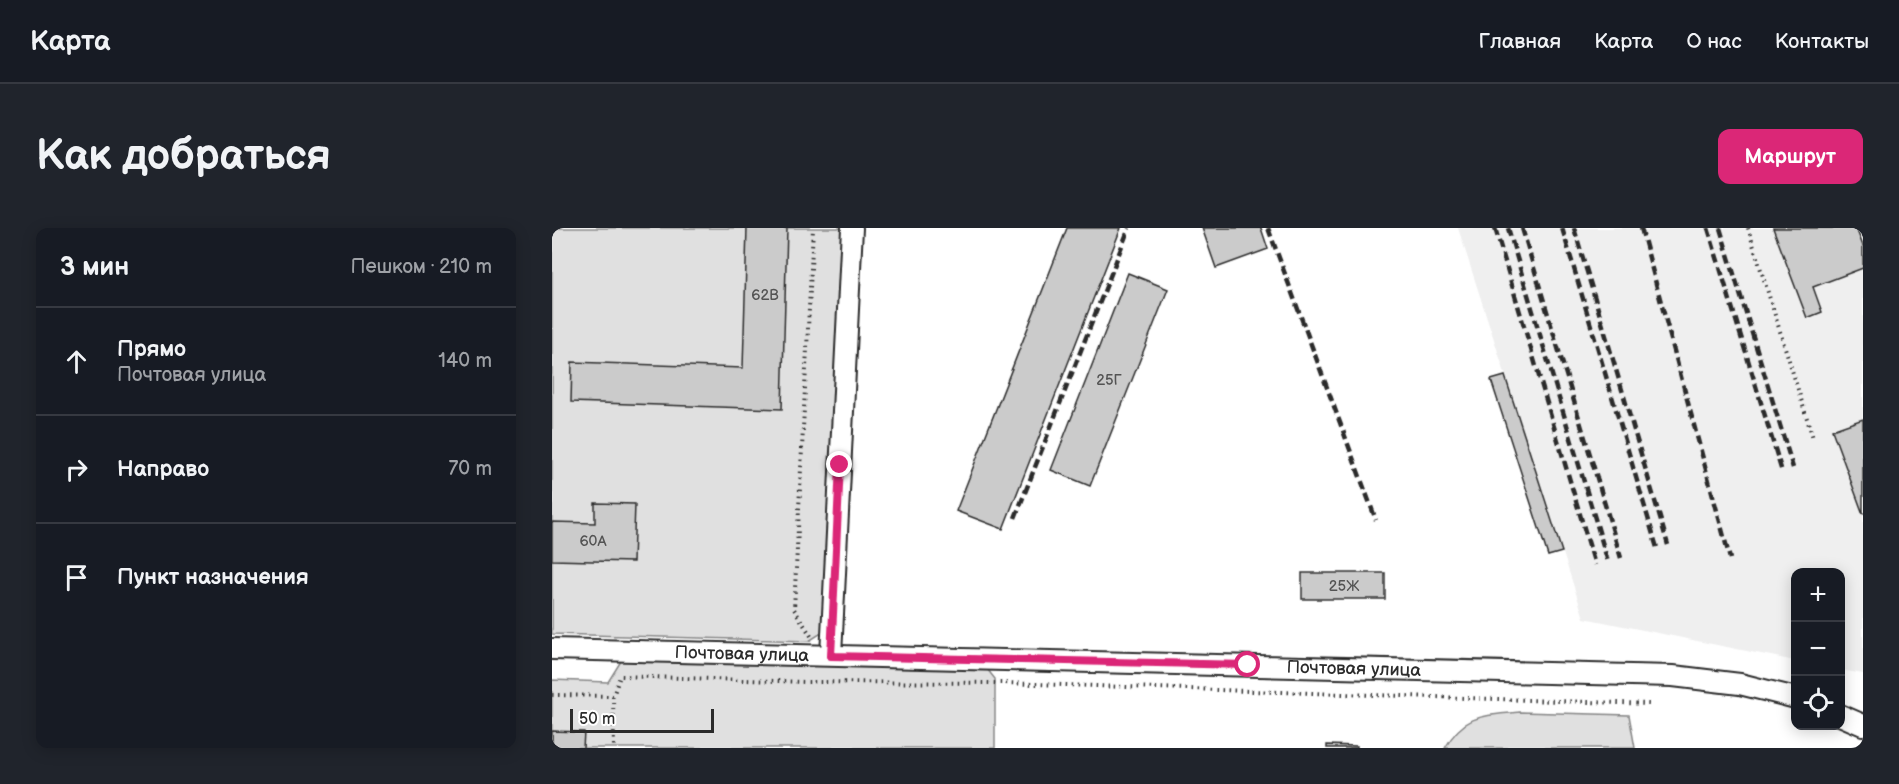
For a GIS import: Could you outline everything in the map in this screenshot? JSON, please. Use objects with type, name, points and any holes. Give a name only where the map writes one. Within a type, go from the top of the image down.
[{"type":"street","points":[[831,656],[852,228]]},
{"type":"street","name":"Почтовая улица","points":[[552,650],[1673,675],[1740,684],[1791,697]]},
{"type":"street","points":[[1845,717],[1863,725]]},
{"type":"path","points":[[813,228],[794,609],[814,639]]},
{"type":"path","points":[[1748,228],[1813,438]]},
{"type":"path","points":[[614,748],[613,696],[620,676],[813,682],[1003,682],[1651,704]]},
{"type":"path","points":[[552,695],[613,696]]},
{"type":"shaded area","points":[[552,228],[843,228],[823,632],[809,641],[552,634]]},
{"type":"shaded area","points":[[1458,228],[1863,228],[1863,674],[1845,671],[1845,568],[1791,568],[1791,660],[1584,618]]},
{"type":"shaded area","points":[[621,661],[981,667],[987,669],[995,679],[995,748],[552,748],[552,680],[608,682]]},
{"type":"shaded area","points":[[1520,712],[1629,715],[1635,748],[1445,748],[1460,728],[1468,722],[1486,716]]},
{"type":"building","points":[[747,228],[787,228],[782,409],[571,402],[572,362],[743,368]]},
{"type":"building","points":[[1067,228],[1121,228],[1003,529],[956,511]]},
{"type":"building","points":[[1202,228],[1261,228],[1268,249],[1216,268]]},
{"type":"building","points":[[1773,228],[1856,228],[1863,246],[1863,268],[1813,287],[1822,312],[1807,318]]},
{"type":"building","points":[[1128,273],[1168,289],[1090,486],[1051,470]]},
{"type":"building","points":[[1505,376],[1562,552],[1548,556],[1491,380]]},
{"type":"building","points":[[1863,419],[1863,514],[1832,430]]},
{"type":"building","points":[[595,503],[635,504],[633,562],[552,560],[552,522],[595,523]]},
{"type":"building","points":[[1302,573],[1385,573],[1385,599],[1302,599]]},
{"type":"building","points":[[552,731],[584,732],[583,748],[552,748]]},
{"type":"building","points":[[1327,745],[1357,746],[1357,748],[1327,748]]},
{"type":"railway","points":[[1015,518],[1129,228]]},
{"type":"railway","points":[[1268,228],[1376,520]]},
{"type":"railway","points":[[1495,228],[1595,565]]},
{"type":"railway","points":[[1508,228],[1608,562]]},
{"type":"railway","points":[[1522,228],[1621,558]]},
{"type":"railway","points":[[1562,228],[1657,548]]},
{"type":"railway","points":[[1574,228],[1668,545]]},
{"type":"railway","points":[[1641,228],[1730,559]]},
{"type":"railway","points":[[1708,228],[1782,472]]},
{"type":"railway","points":[[1720,228],[1793,468]]},
{"type":"route","points":[[840,465],[831,656],[1248,665]]}]
